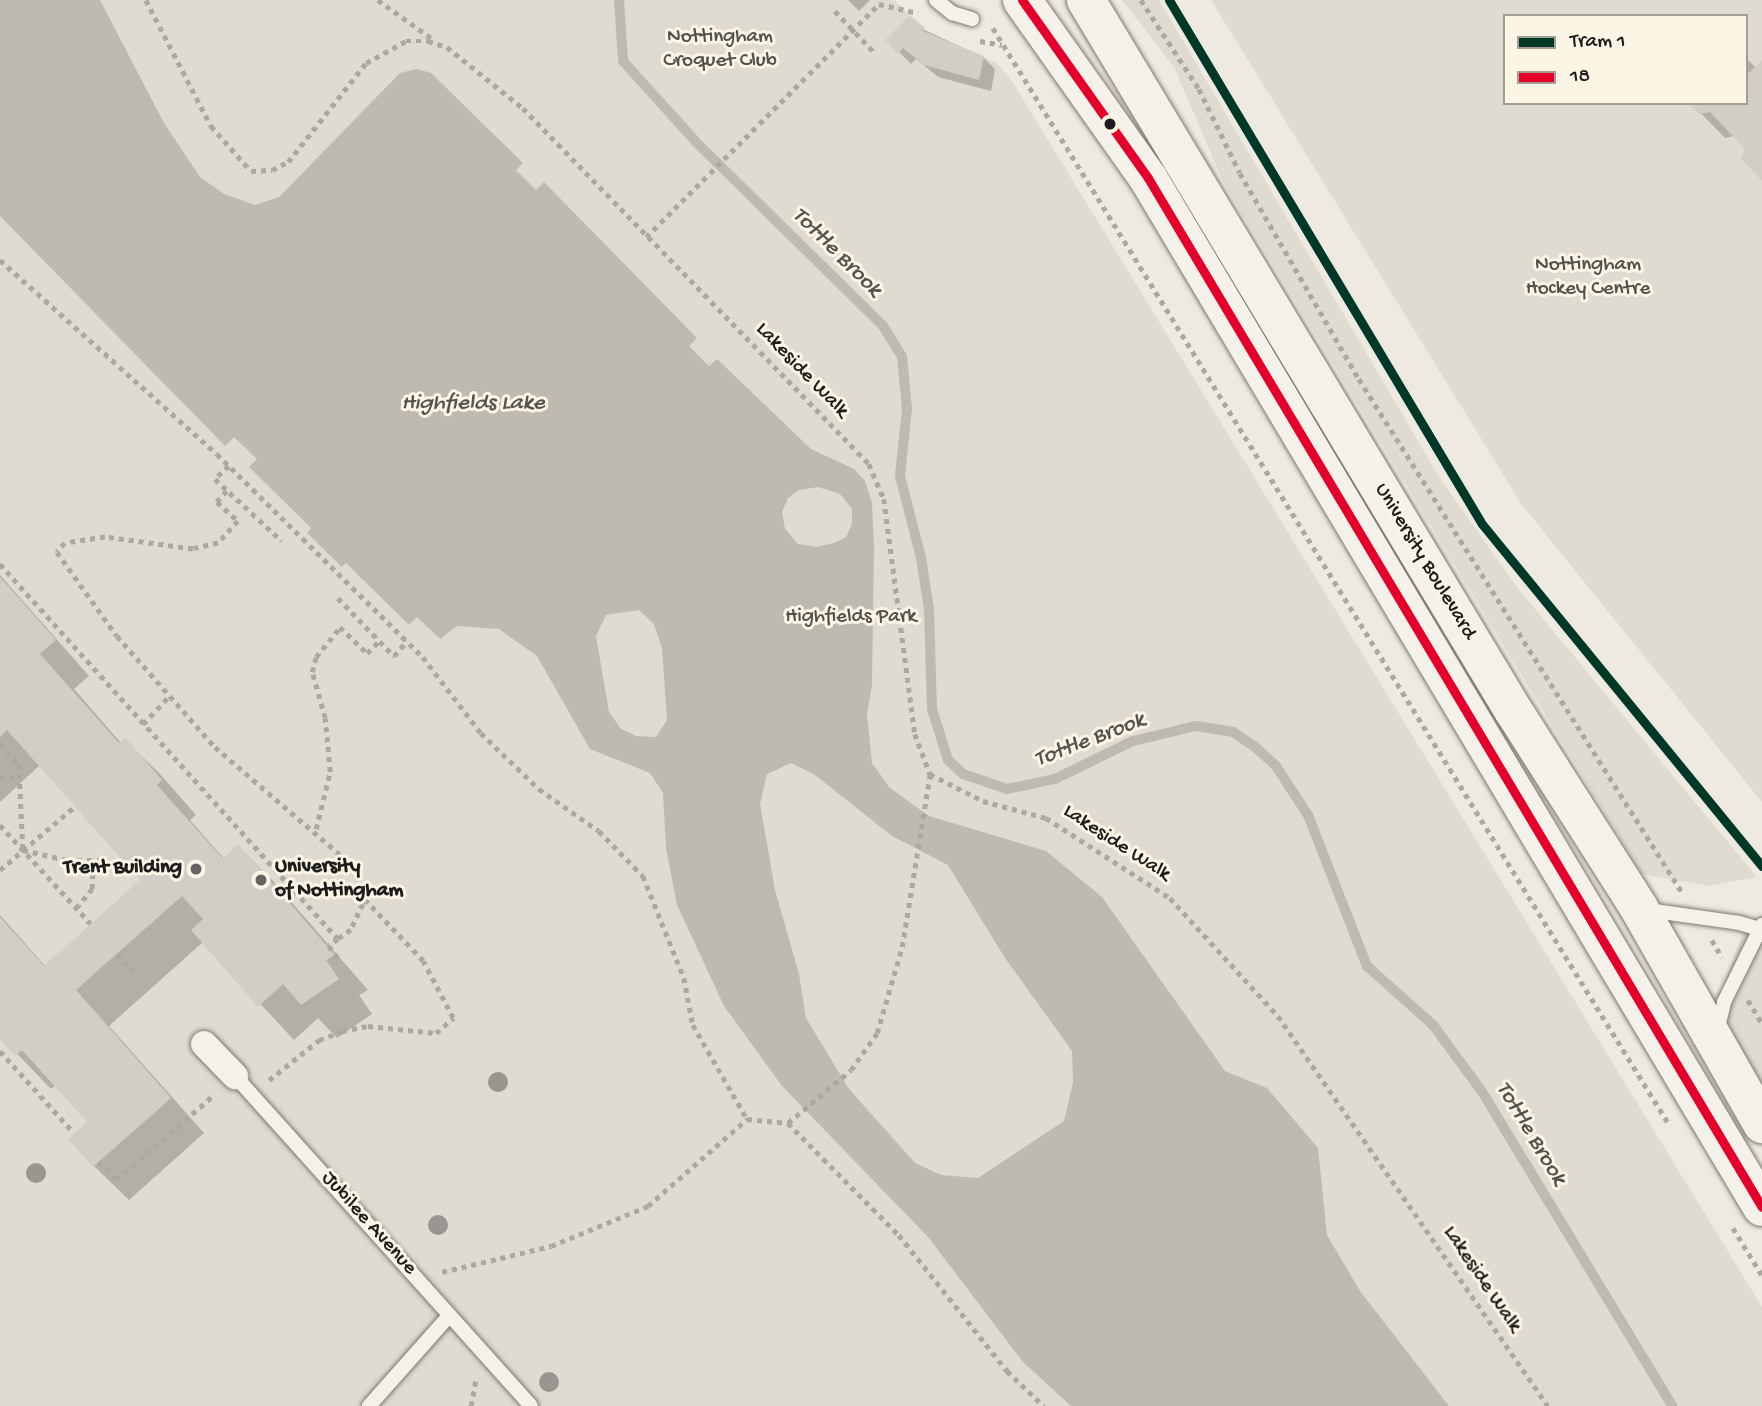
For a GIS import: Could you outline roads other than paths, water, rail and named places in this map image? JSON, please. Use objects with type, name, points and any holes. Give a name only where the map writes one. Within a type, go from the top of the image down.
[{"type":"main road","name":"University Boulevard","points":[[1022,0],[1148,178],[1762,1207]]},
{"type":"main road","name":"University Boulevard","points":[[1086,0],[1513,710],[1639,908],[1762,1124]]},
{"type":"street","name":"Jubilee Avenue","points":[[204,1044],[244,1085]]},
{"type":"lane","points":[[936,0],[952,13],[972,19]]},
{"type":"lane","points":[[1639,908],[1760,930],[1754,947],[1724,1002],[1714,1043]]},
{"type":"lane","name":"Jubilee Avenue","points":[[244,1085],[531,1406]]},
{"type":"lane","points":[[369,1406],[449,1316]]},
{"type":"water","name":"Highfields Lake","points":[[0,0],[100,0],[164,123],[200,177],[224,194],[255,205],[279,197],[400,73],[417,69],[431,73],[523,163],[516,170],[536,190],[544,182],[697,338],[689,346],[709,366],[717,359],[811,449],[854,469],[865,481],[872,503],[874,547],[872,685],[867,715],[872,763],[890,788],[929,816],[1046,851],[1102,897],[1225,1071],[1267,1088],[1318,1148],[1327,1235],[1360,1291],[1449,1406],[1071,1406],[1023,1362],[928,1237],[782,1086],[724,1006],[677,905],[666,848],[663,793],[650,773],[590,749],[537,656],[499,629],[457,626],[440,639],[417,617],[409,625],[346,563],[342,567],[307,533],[311,528],[249,467],[257,459],[234,437],[225,446],[0,216]],"holes":[[[818,487],[840,494],[852,509],[852,524],[846,537],[834,543],[816,547],[798,544],[785,529],[782,512],[788,498],[799,490]],[[639,610],[654,624],[662,648],[667,720],[656,737],[636,736],[621,729],[609,712],[596,636],[606,615]],[[791,763],[815,775],[892,836],[948,865],[1005,958],[1072,1051],[1073,1082],[1064,1121],[978,1178],[941,1175],[915,1163],[849,1089],[806,1018],[799,974],[775,890],[760,804],[767,774]]]},
{"type":"waterway","name":"Tottle Brook","points":[[619,0],[623,61],[697,143],[883,326],[902,356],[907,409],[900,476],[921,558],[929,609],[932,709],[948,760],[963,774],[1007,789],[1055,779],[1133,741],[1196,726],[1233,732],[1254,746],[1276,766],[1308,815],[1367,966],[1433,1025],[1481,1090],[1672,1406]]},
{"type":"tram line","name":"1","points":[[1169,0],[1482,524],[1762,866]]},
{"type":"place","name":"Trent Building","points":[[196,869]]},
{"type":"place","name":"University of Nottingham","points":[[261,880]]},
{"type":"park label","name":"Nottingham Croquet Club","points":[[720,50]]},
{"type":"park label","name":"Nottingham Hockey Centre","points":[[1588,278]]},
{"type":"park label","name":"Highfields Park","points":[[851,618]]}]
